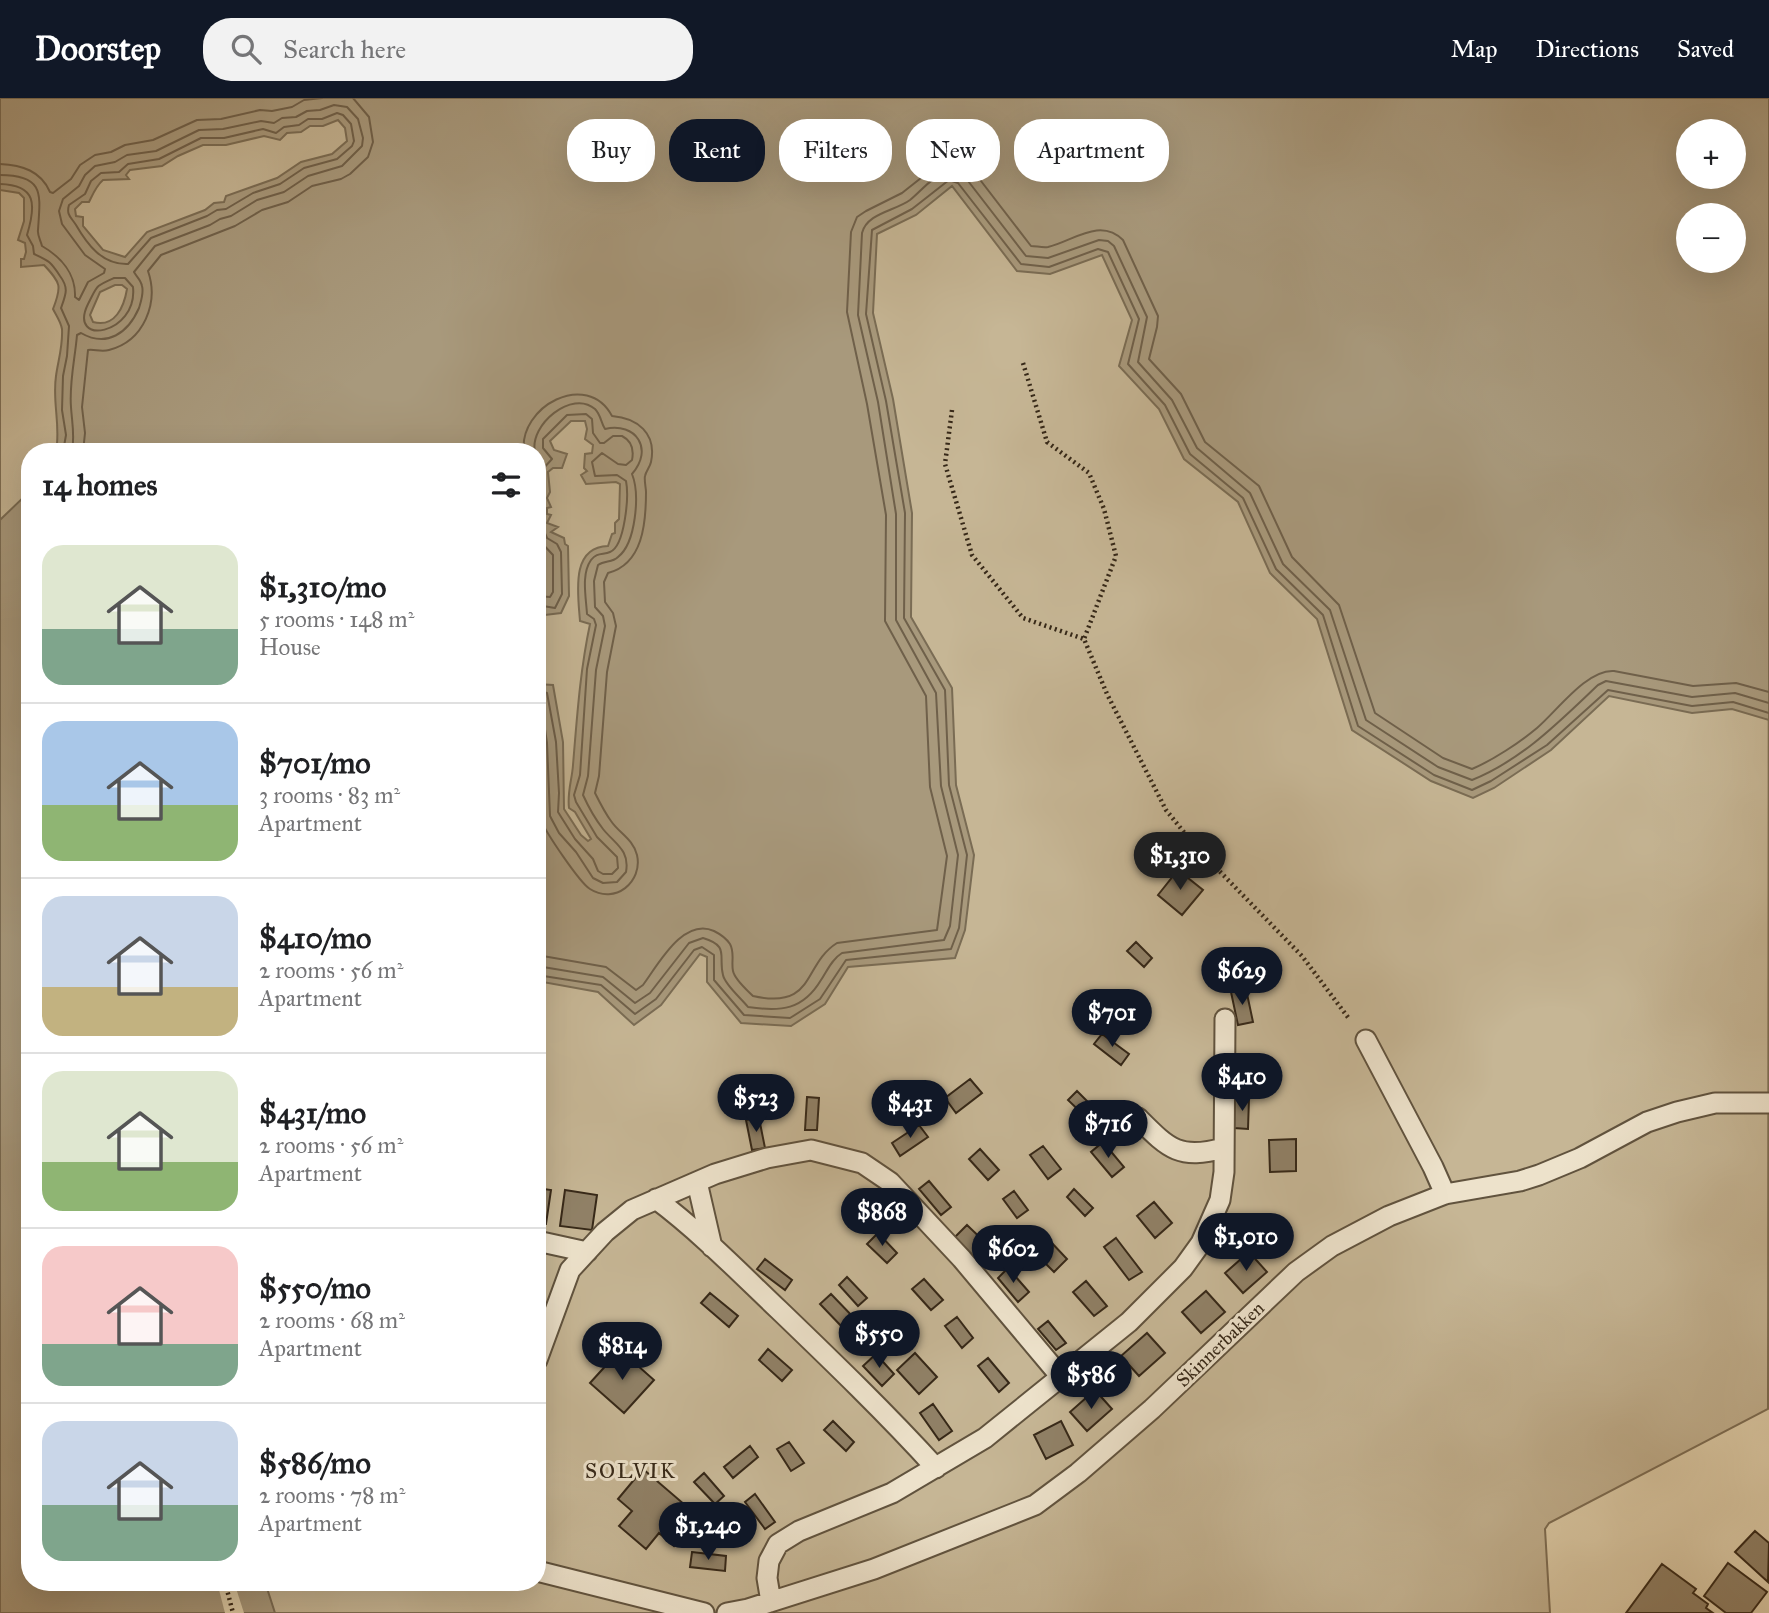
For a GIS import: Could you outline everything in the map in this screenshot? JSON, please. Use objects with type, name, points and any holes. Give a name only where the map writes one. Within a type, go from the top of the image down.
[{"type":"lane","points":[[771,1602],[767,1578],[769,1561],[778,1544],[799,1531],[892,1493],[985,1438],[1129,1322],[1183,1268],[1201,1243],[1220,1200],[1224,1148],[1226,1019]]},
{"type":"lane","points":[[1366,1040],[1445,1194]]},
{"type":"lane","name":"Skinnerbakken","points":[[727,1613],[874,1569],[1035,1505],[1079,1473],[1136,1424],[1311,1259],[1389,1216],[1445,1194],[1520,1181],[1539,1175],[1580,1158],[1647,1122],[1677,1112],[1715,1103],[1769,1103]]},
{"type":"lane","points":[[1138,1118],[1161,1140],[1181,1152],[1202,1154],[1224,1148]]},
{"type":"lane","points":[[546,1335],[570,1270],[605,1232],[632,1210],[697,1182],[767,1158],[802,1150],[825,1152],[862,1163],[890,1182],[919,1210],[1061,1377]]},
{"type":"lane","points":[[697,1182],[712,1247]]},
{"type":"lane","points":[[656,1199],[712,1247],[843,1371],[936,1468]]},
{"type":"lane","points":[[546,1243],[587,1252]]},
{"type":"lane","points":[[546,1573],[704,1613]]},
{"type":"path","points":[[1023,363],[1047,442],[1089,473],[1104,509],[1116,556],[1084,639],[1107,694],[1166,810],[1196,847],[1302,956],[1366,1040]]},
{"type":"path","points":[[952,410],[945,464],[972,555],[1023,618],[1084,639]]},
{"type":"path","points":[[227,1591],[233,1613]]},
{"type":"shaded area","points":[[0,98],[1202,98],[1769,452],[1768,1409],[1549,1523],[1545,1529],[1550,1613],[0,1613]]},
{"type":"water","points":[[0,98],[1769,98],[1769,720],[1732,709],[1692,713],[1609,696],[1551,750],[1494,788],[1473,798],[1431,781],[1352,730],[1317,619],[1270,573],[1238,502],[1184,459],[1159,409],[1119,366],[1132,320],[1102,255],[1050,274],[1017,271],[952,186],[916,215],[877,234],[873,313],[893,399],[912,513],[911,617],[952,688],[956,785],[974,855],[965,930],[955,958],[848,967],[825,1004],[791,1026],[741,1023],[707,982],[707,957],[700,954],[661,1005],[634,1025],[598,992],[546,983],[546,685],[553,685],[563,742],[564,809],[588,841],[591,839],[575,812],[569,808],[581,677],[590,624],[580,621],[579,574],[587,554],[596,548],[608,546],[612,534],[615,533],[615,523],[619,519],[620,484],[586,484],[581,475],[587,471],[584,468],[585,454],[592,453],[593,445],[585,439],[585,421],[571,421],[550,441],[554,450],[567,454],[562,468],[553,468],[548,472],[550,492],[547,498],[551,507],[547,508],[547,514],[551,515],[547,523],[558,527],[551,532],[564,538],[568,546],[569,596],[561,613],[546,615],[546,443],[57,443],[55,386],[62,329],[53,309],[59,290],[54,276],[44,265],[21,267],[21,259],[24,259],[26,252],[25,243],[18,240],[24,221],[24,198],[19,193],[0,190]],"holes":[[[338,120],[345,128],[347,141],[332,154],[301,162],[277,178],[226,196],[224,202],[214,203],[205,210],[147,232],[125,257],[103,250],[83,226],[83,217],[76,216],[75,209],[82,202],[89,202],[103,180],[129,179],[126,175],[130,170],[162,166],[203,145],[226,145],[264,136],[280,140],[287,133],[301,132],[310,126],[323,126]],[[115,285],[122,285],[127,289],[121,309],[107,322],[93,322],[90,315],[100,292]]]},
{"type":"water","points":[[21,500],[21,1591],[268,1591],[275,1613],[0,1613],[0,520]]},
{"type":"pier","points":[[219,1591],[237,1591],[244,1613],[225,1613]]},
{"type":"building","points":[[1178,870],[1203,890],[1182,915],[1158,895]]},
{"type":"building","points":[[1136,942],[1152,958],[1144,967],[1127,951]]},
{"type":"building","points":[[1246,989],[1253,1022],[1238,1025],[1231,992]]},
{"type":"building","points":[[1102,1034],[1129,1054],[1121,1065],[1094,1044]]},
{"type":"building","points":[[970,1079],[982,1093],[956,1113],[945,1098]]},
{"type":"building","points":[[1077,1091],[1099,1113],[1091,1122],[1068,1100]]},
{"type":"building","points":[[807,1097],[819,1098],[817,1130],[805,1130]]},
{"type":"building","points":[[1235,1098],[1249,1098],[1248,1129],[1234,1128]]},
{"type":"building","points":[[759,1118],[765,1148],[752,1150],[746,1120]]},
{"type":"building","points":[[919,1125],[928,1137],[900,1156],[892,1143]]},
{"type":"building","points":[[1296,1139],[1296,1171],[1270,1172],[1269,1140]]},
{"type":"building","points":[[1103,1142],[1124,1167],[1112,1177],[1091,1152]]},
{"type":"building","points":[[1043,1146],[1061,1169],[1048,1179],[1030,1155]]},
{"type":"building","points":[[980,1149],[999,1170],[988,1180],[969,1159]]},
{"type":"building","points":[[929,1181],[951,1207],[941,1215],[919,1189]]},
{"type":"building","points":[[546,1189],[551,1190],[546,1224]]},
{"type":"building","points":[[1074,1189],[1093,1208],[1085,1216],[1067,1197]]},
{"type":"building","points":[[565,1190],[597,1195],[592,1230],[560,1226]]},
{"type":"building","points":[[1014,1191],[1028,1210],[1017,1218],[1003,1199]]},
{"type":"building","points":[[1154,1202],[1172,1223],[1155,1238],[1137,1216]]},
{"type":"building","points":[[967,1225],[991,1248],[974,1266],[949,1243]]},
{"type":"building","points":[[878,1233],[897,1253],[887,1263],[867,1244]]},
{"type":"building","points":[[1116,1238],[1142,1272],[1129,1280],[1104,1247]]},
{"type":"building","points":[[1049,1240],[1067,1259],[1054,1272],[1035,1253]]},
{"type":"building","points":[[1249,1252],[1267,1272],[1243,1293],[1225,1273]]},
{"type":"building","points":[[765,1259],[792,1280],[785,1290],[757,1269]]},
{"type":"building","points":[[1008,1268],[1029,1292],[1018,1302],[998,1278]]},
{"type":"building","points":[[847,1277],[867,1298],[858,1306],[839,1285]]},
{"type":"building","points":[[924,1279],[943,1300],[931,1310],[912,1289]]},
{"type":"building","points":[[1086,1281],[1107,1306],[1094,1316],[1073,1292]]},
{"type":"building","points":[[1206,1291],[1225,1312],[1201,1333],[1182,1312]]},
{"type":"building","points":[[710,1293],[738,1316],[729,1327],[701,1303]]},
{"type":"building","points":[[831,1294],[856,1320],[845,1330],[820,1304]]},
{"type":"building","points":[[883,1315],[902,1337],[889,1348],[870,1325]]},
{"type":"building","points":[[957,1317],[973,1338],[962,1348],[945,1326]]},
{"type":"building","points":[[1048,1321],[1066,1343],[1056,1350],[1038,1329]]},
{"type":"building","points":[[1147,1333],[1165,1353],[1139,1376],[1121,1356]]},
{"type":"building","points":[[768,1349],[792,1370],[782,1381],[759,1360]]},
{"type":"building","points":[[620,1350],[654,1380],[624,1413],[590,1383]]},
{"type":"building","points":[[915,1353],[937,1377],[919,1394],[897,1370]]},
{"type":"building","points":[[876,1354],[894,1374],[882,1386],[863,1366]]},
{"type":"building","points":[[988,1358],[1009,1383],[999,1392],[978,1366]]},
{"type":"building","points":[[1095,1390],[1112,1409],[1087,1431],[1070,1412]]},
{"type":"building","points":[[933,1404],[952,1431],[939,1440],[920,1413]]},
{"type":"building","points":[[833,1421],[854,1442],[846,1451],[824,1430]]},
{"type":"building","points":[[1061,1421],[1073,1445],[1046,1459],[1034,1435]]},
{"type":"building","points":[[789,1442],[804,1463],[791,1471],[777,1449]]},
{"type":"building","points":[[750,1446],[758,1457],[733,1478],[724,1467]]},
{"type":"building","points":[[643,1469],[699,1517],[674,1546],[659,1533],[646,1549],[619,1526],[632,1511],[618,1499]]},
{"type":"building","points":[[704,1473],[724,1496],[715,1504],[694,1482]]},
{"type":"building","points":[[755,1494],[775,1522],[765,1529],[745,1502]]},
{"type":"building","points":[[1755,1531],[1769,1543],[1768,1582],[1735,1552]]},
{"type":"building","points":[[692,1552],[726,1556],[725,1571],[690,1567]]},
{"type":"building","points":[[1728,1563],[1767,1592],[1751,1613],[1726,1613],[1704,1596]]},
{"type":"building","points":[[1662,1564],[1696,1589],[1693,1593],[1708,1604],[1706,1608],[1713,1613],[1626,1613]]},
{"type":"district","name":"SOLVIK","points":[[631,1471]]}]
